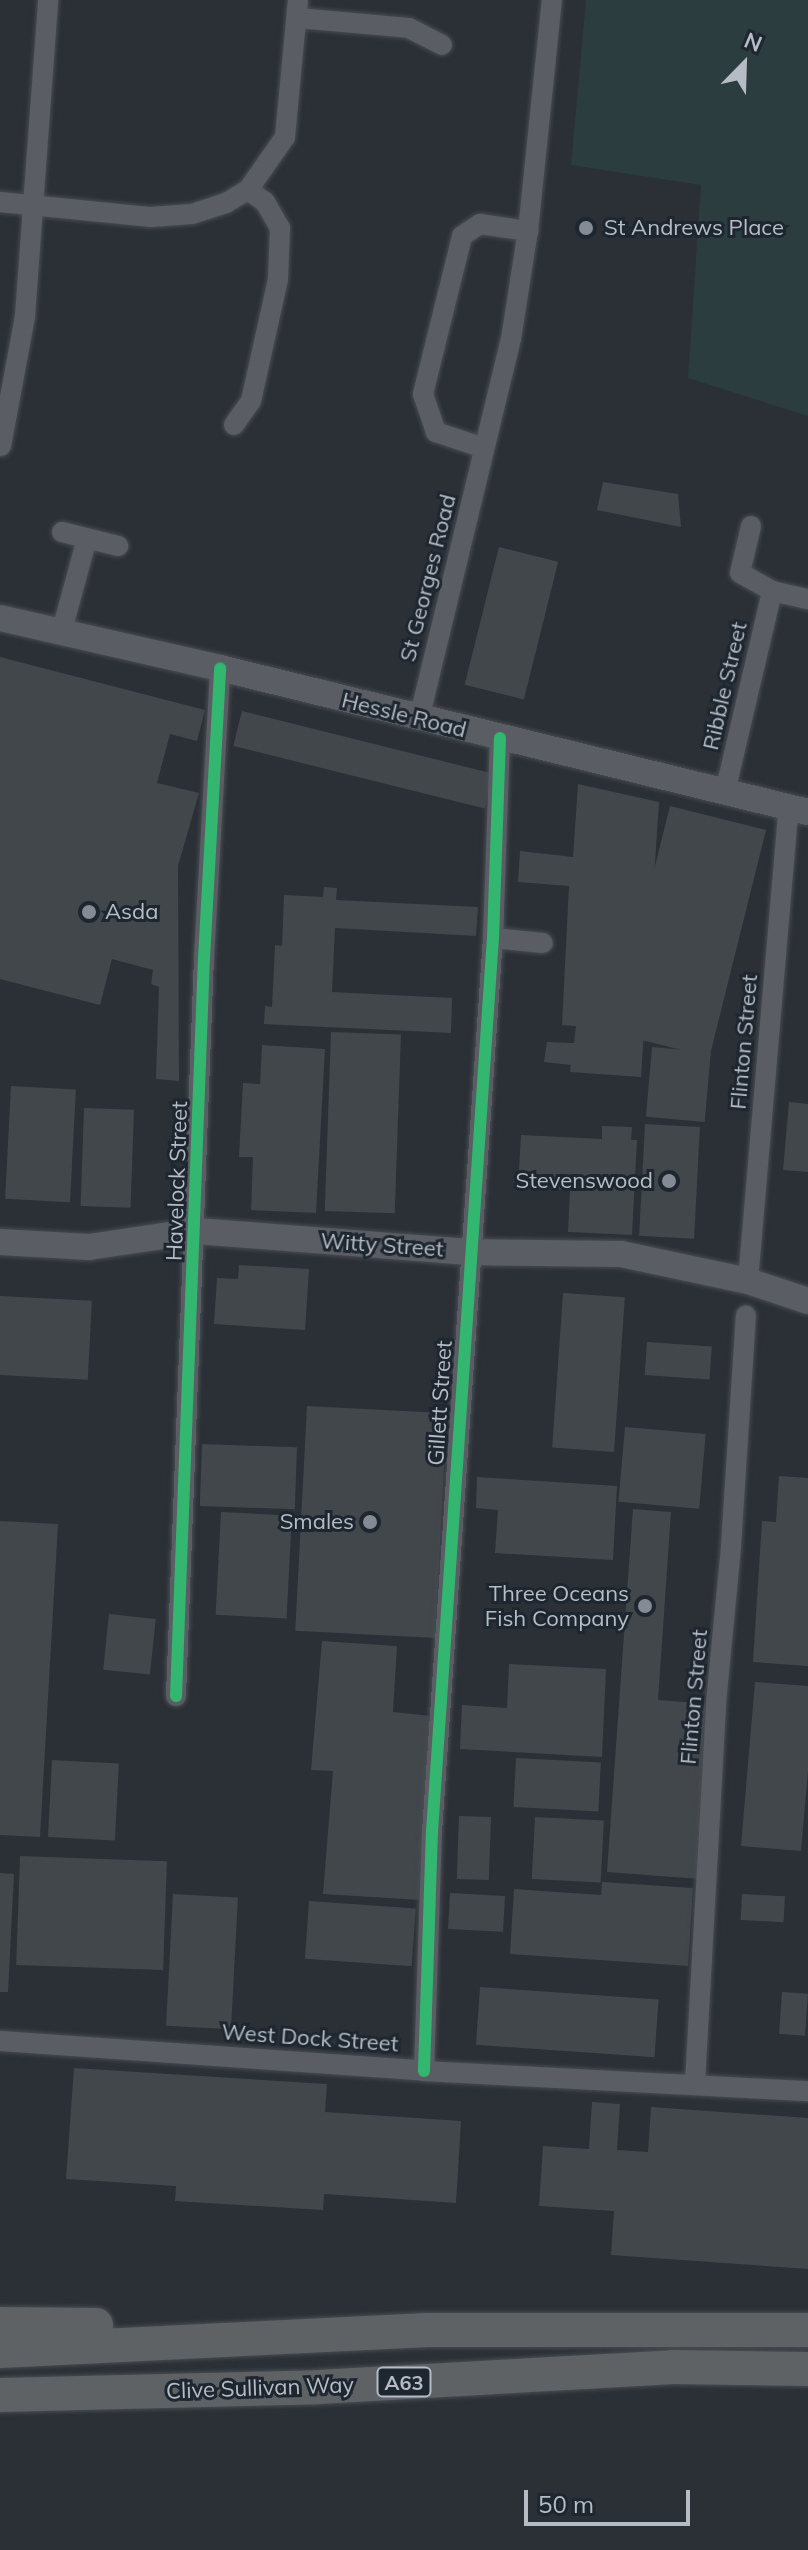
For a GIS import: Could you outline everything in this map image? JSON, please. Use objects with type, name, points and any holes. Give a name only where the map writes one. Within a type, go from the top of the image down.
[{"type":"highway","points":[[0,2324],[427,2330],[808,2330]]},
{"type":"highway","points":[[0,2351],[427,2330]]},
{"type":"highway","name":"Clive Sullivan Way","points":[[0,2395],[318,2387],[673,2367],[808,2369]]},
{"type":"highway","points":[[0,2419],[318,2387]]},
{"type":"street","points":[[1,446],[25,316],[48,0]]},
{"type":"street","name":"St Georges Road","points":[[419,719],[511,339],[528,231],[552,0]]},
{"type":"street","points":[[0,202],[151,217],[192,214],[226,203],[248,190],[285,137],[298,9],[409,28],[442,45]]},
{"type":"street","points":[[234,425],[251,401],[278,279],[280,228],[265,202],[248,190]]},
{"type":"street","points":[[484,448],[436,432],[423,394],[462,236],[480,224],[528,231]]},
{"type":"street","points":[[751,526],[740,573],[772,591],[808,599]]},
{"type":"street","points":[[62,532],[118,546]]},
{"type":"street","points":[[61,634],[87,538]]},
{"type":"street","name":"Ribble Street","points":[[725,792],[772,591]]},
{"type":"street","name":"Hessle Road","points":[[0,618],[220,668],[798,810]]},
{"type":"street","name":"Havelock Street","points":[[176,1696],[204,958],[220,668]]},
{"type":"street","name":"Gillett Street","points":[[424,2071],[432,1832],[469,1252],[493,938],[500,738]]},
{"type":"street","name":"Flinton Street","points":[[748,1281],[765,1077],[798,810]]},
{"type":"street","points":[[493,938],[543,943]]},
{"type":"street","name":"Witty Street","points":[[0,1242],[89,1247],[196,1231],[469,1252],[621,1254],[748,1281],[808,1301]]},
{"type":"street","name":"Flinton Street","points":[[695,2083],[716,1703],[731,1546],[746,1315]]},
{"type":"street","name":"West Dock Street","points":[[0,2041],[424,2071],[808,2091]]},
{"type":"shaded area","points":[[586,0],[808,0],[808,416],[688,378],[701,185],[571,165]]},
{"type":"building","points":[[603,482],[678,494],[681,527],[597,510]]},
{"type":"building","points":[[499,547],[558,562],[524,700],[465,685]]},
{"type":"building","name":"Asda","points":[[0,657],[205,710],[197,741],[170,734],[157,783],[199,793],[178,866],[179,1081],[156,1079],[159,987],[151,984],[153,970],[112,959],[100,1005],[0,979]]},
{"type":"building","points":[[242,711],[493,774],[485,809],[233,746]]},
{"type":"building","points":[[578,784],[659,802],[641,1077],[570,1072],[571,1065],[544,1062],[547,1042],[574,1043],[576,1026],[562,1025],[569,886],[518,882],[520,851],[573,857]]},
{"type":"building","points":[[670,806],[766,830],[709,1057],[613,1033]]},
{"type":"building","points":[[324,887],[337,888],[336,900],[478,907],[476,936],[335,928],[332,992],[452,998],[451,1033],[264,1024],[265,1006],[272,1007],[275,945],[282,946],[284,895],[323,897]]},
{"type":"building","points":[[331,1032],[401,1034],[395,1213],[325,1211]]},
{"type":"building","points":[[262,1045],[325,1049],[316,1213],[251,1210],[253,1157],[239,1157],[243,1083],[260,1084]]},
{"type":"building","points":[[652,1047],[711,1052],[705,1122],[646,1117]]},
{"type":"building","points":[[11,1086],[76,1089],[70,1202],[5,1199]]},
{"type":"building","points":[[789,1102],[808,1104],[808,1172],[783,1170]]},
{"type":"building","points":[[84,1108],[134,1110],[131,1208],[81,1206]]},
{"type":"building","name":"Stevenswood","points":[[645,1124],[700,1127],[694,1239],[639,1236]]},
{"type":"building","points":[[602,1126],[632,1127],[631,1140],[637,1140],[632,1235],[568,1232],[570,1190],[518,1188],[521,1135],[602,1139]]},
{"type":"building","points":[[239,1265],[309,1269],[305,1330],[214,1324],[217,1278],[238,1279]]},
{"type":"building","points":[[563,1293],[625,1297],[614,1452],[552,1448]]},
{"type":"building","points":[[0,1296],[92,1301],[88,1380],[0,1375]]},
{"type":"building","points":[[647,1342],[712,1347],[710,1379],[645,1375]]},
{"type":"building","name":"Smales","points":[[307,1406],[447,1413],[435,1638],[295,1631]]},
{"type":"building","points":[[625,1427],[706,1434],[699,1509],[618,1502]]},
{"type":"building","points":[[202,1444],[297,1447],[295,1509],[200,1506]]},
{"type":"building","points":[[779,1476],[808,1478],[808,1666],[753,1662],[762,1521],[776,1522]]},
{"type":"building","points":[[477,1477],[617,1486],[613,1560],[495,1553],[498,1510],[476,1508]]},
{"type":"building","name":"Three Oceans Fish Company","points":[[633,1509],[671,1512],[658,1700],[712,1704],[700,1879],[607,1872]]},
{"type":"building","points":[[221,1512],[292,1516],[287,1619],[216,1615]]},
{"type":"building","points":[[0,1521],[58,1524],[40,1837],[0,1835]]},
{"type":"building","points":[[109,1614],[156,1619],[150,1675],[103,1670]]},
{"type":"building","points":[[322,1641],[397,1646],[393,1712],[432,1716],[421,1900],[323,1894],[333,1771],[311,1770]]},
{"type":"building","points":[[509,1664],[606,1669],[602,1757],[460,1749],[462,1705],[507,1708]]},
{"type":"building","points":[[755,1682],[808,1686],[808,1771],[801,1851],[741,1846]]},
{"type":"building","points":[[516,1758],[601,1762],[598,1811],[513,1807]]},
{"type":"building","points":[[52,1760],[119,1764],[115,1840],[48,1837]]},
{"type":"building","points":[[459,1816],[491,1817],[489,1880],[457,1879]]},
{"type":"building","points":[[535,1817],[604,1821],[601,1883],[532,1879]]},
{"type":"building","points":[[20,1856],[167,1861],[163,1970],[16,1965]]},
{"type":"building","points":[[0,1873],[14,1874],[8,1992],[0,1992]]},
{"type":"building","points":[[602,1882],[693,1888],[688,1966],[510,1954],[514,1889],[601,1895]]},
{"type":"building","points":[[450,1893],[505,1896],[503,1932],[448,1929]]},
{"type":"building","points":[[173,1894],[238,1897],[231,2029],[166,2026]]},
{"type":"building","points":[[742,1894],[785,1896],[784,1922],[741,1920]]},
{"type":"building","points":[[309,1901],[416,1908],[412,1966],[305,1959]]},
{"type":"building","points":[[480,1987],[659,1999],[655,2057],[476,2045]]},
{"type":"building","points":[[782,1992],[808,1994],[805,2036],[779,2034]]},
{"type":"building","points":[[74,2068],[327,2084],[325,2112],[461,2121],[456,2203],[324,2194],[323,2210],[175,2201],[176,2186],[66,2179]]},
{"type":"building","points":[[592,2102],[620,2104],[617,2150],[648,2152],[651,2107],[808,2118],[808,2269],[611,2255],[614,2211],[539,2206],[543,2146],[589,2149]]},
{"type":"cycle path","points":[[176,1696],[204,958],[220,668]]},
{"type":"cycle path","points":[[424,2071],[432,1832],[493,938],[500,738]]},
{"type":"place","name":"St Andrews Place","points":[[586,228]]},
{"type":"place","name":"Asda","points":[[89,912]]},
{"type":"place","name":"Stevenswood","points":[[669,1181]]},
{"type":"place","name":"Smales","points":[[370,1522]]},
{"type":"place","name":"Three Oceans Fish Company","points":[[645,1606]]}]
